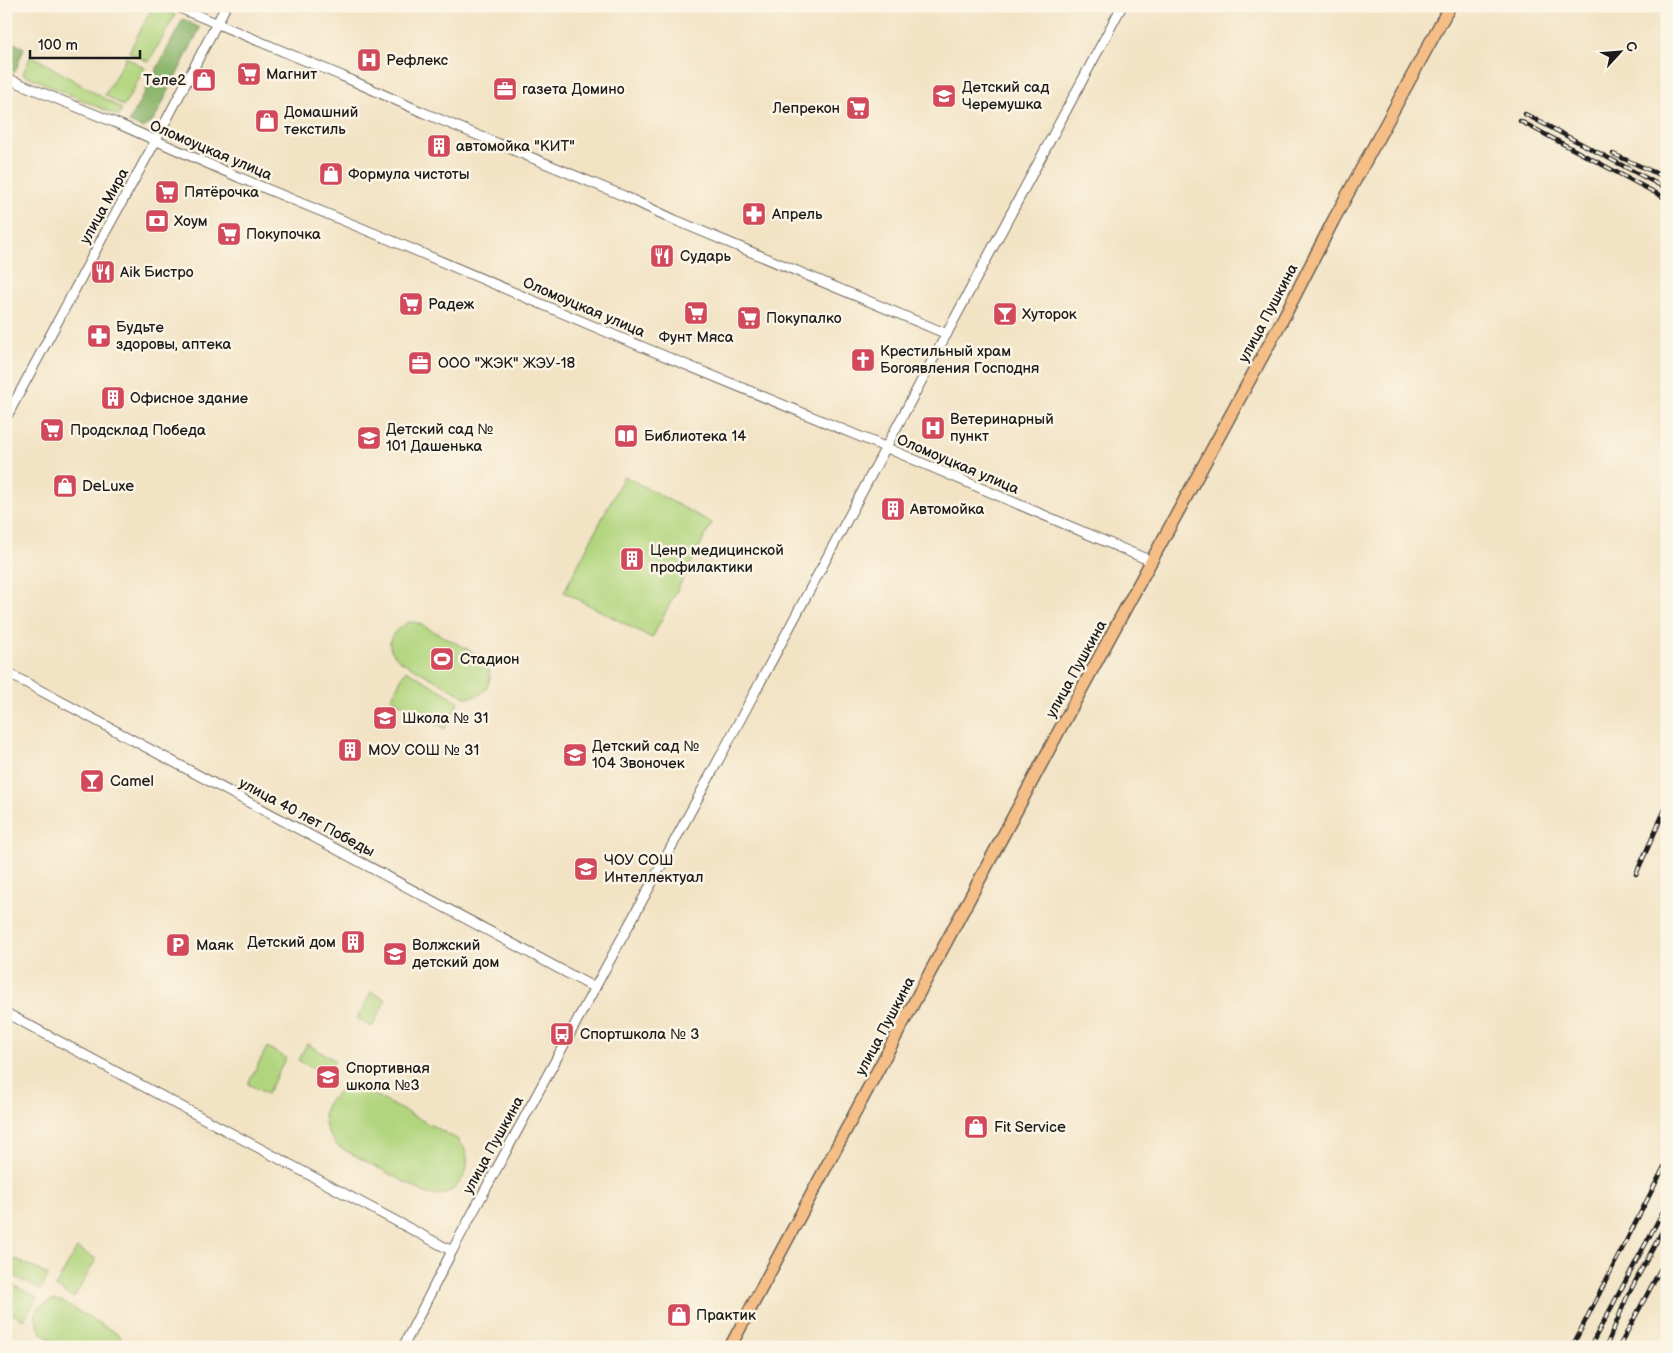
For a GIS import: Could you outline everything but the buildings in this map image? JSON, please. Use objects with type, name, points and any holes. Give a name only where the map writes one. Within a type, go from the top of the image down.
[{"type":"main road","name":"улица Пушкина","points":[[730,1347],[1060,729],[1450,6]]},
{"type":"street","points":[[175,6],[342,76],[427,115],[624,196],[675,220],[947,334]]},
{"type":"street","name":"улица Мира","points":[[6,418],[226,6]]},
{"type":"street","name":"улица Пушкина","points":[[403,1347],[452,1251],[1122,6]]},
{"type":"street","name":"Оломоуцкая улица","points":[[6,78],[1152,561]]},
{"type":"street","name":"улица 40 лет Победы","points":[[6,672],[595,988]]},
{"type":"street","points":[[6,1013],[452,1251]]},
{"type":"green space","points":[[153,6],[157,6],[175,15],[149,62],[129,52]]},
{"type":"green space","points":[[183,19],[200,28],[154,120],[143,128],[129,122]]},
{"type":"green space","points":[[6,39],[24,48],[15,72],[6,70]]},
{"type":"green space","points":[[31,55],[122,109],[119,116],[23,74]]},
{"type":"green space","points":[[126,57],[145,68],[124,106],[105,95]]},
{"type":"green space","points":[[624,476],[712,523],[652,638],[564,592]]},
{"type":"green space","name":"Стадион","points":[[410,622],[418,623],[484,658],[488,665],[490,679],[485,691],[473,697],[465,697],[399,660],[392,652],[391,638],[399,628]]},
{"type":"green space","points":[[406,670],[459,701],[445,729],[391,698]]},
{"type":"green space","points":[[371,992],[386,1000],[372,1027],[357,1019]]},
{"type":"green space","points":[[307,1044],[335,1060],[327,1076],[298,1060]]},
{"type":"green space","points":[[267,1047],[286,1058],[267,1094],[248,1084]]},
{"type":"green space","points":[[359,1087],[457,1139],[464,1147],[467,1167],[457,1186],[444,1194],[425,1193],[339,1147],[326,1127],[325,1109],[337,1094]]},
{"type":"green space","points":[[77,1248],[96,1259],[74,1298],[55,1287]]},
{"type":"green space","points":[[16,1259],[48,1275],[41,1290],[8,1273]]},
{"type":"green space","points":[[6,1281],[37,1298],[24,1320],[6,1310]]},
{"type":"green space","points":[[53,1300],[61,1301],[119,1335],[124,1347],[65,1347],[45,1336],[38,1326],[35,1316],[39,1307]]},
{"type":"railway","points":[[1525,114],[1667,189]]},
{"type":"railway","points":[[1520,121],[1667,199]]},
{"type":"railway","points":[[1613,154],[1667,178]]},
{"type":"railway","points":[[1636,874],[1667,805]]},
{"type":"railway","points":[[1572,1347],[1667,1161]]},
{"type":"railway","points":[[1590,1347],[1667,1204]]},
{"type":"railway","points":[[1606,1347],[1627,1297],[1667,1222]]},
{"type":"railway","points":[[1619,1347],[1667,1257]]},
{"type":"place","name":"Рефлекс","points":[[369,60]]},
{"type":"place","name":"Магнит","points":[[249,74]]},
{"type":"place","name":"Теле2","points":[[204,80]]},
{"type":"place","name":"газета Домино","points":[[505,89]]},
{"type":"place","name":"Детский сад Черемушка","points":[[944,96]]},
{"type":"place","name":"Лепрекон","points":[[858,108]]},
{"type":"place","name":"Домашний текстиль","points":[[267,121]]},
{"type":"place","name":"автомойка \"КИТ\"","points":[[439,146]]},
{"type":"place","name":"Формула чистоты","points":[[331,174]]},
{"type":"place","name":"Пятёрочка","points":[[167,192]]},
{"type":"place","name":"Апрель","points":[[754,214]]},
{"type":"place","name":"Хоум","points":[[157,221]]},
{"type":"place","name":"Покупочка","points":[[229,234]]},
{"type":"place","name":"Сударь","points":[[662,256]]},
{"type":"place","name":"Aik Бистро","points":[[103,272]]},
{"type":"place","name":"Радеж","points":[[411,304]]},
{"type":"place","name":"Фунт Мяса","points":[[696,313]]},
{"type":"place","name":"Хуторок","points":[[1005,314]]},
{"type":"place","name":"Покупалко","points":[[749,318]]},
{"type":"place","name":"Будьте здоровы, аптека","points":[[99,336]]},
{"type":"place","name":"Крестильный храм Богоявления Господня","points":[[863,360]]},
{"type":"place","name":"ООО \"ЖЭК\" ЖЭУ-18","points":[[420,363]]},
{"type":"place","name":"Офисное здание","points":[[113,398]]},
{"type":"place","name":"Ветеринарный пункт","points":[[933,428]]},
{"type":"place","name":"Продсклад Победа","points":[[52,430]]},
{"type":"place","name":"Библиотека 14","points":[[626,436]]},
{"type":"place","name":"Детский сад № 101 Дашенька","points":[[369,438]]},
{"type":"place","name":"DeLuxe","points":[[65,486]]},
{"type":"place","name":"Автомойка","points":[[893,509]]},
{"type":"place","name":"Ценр медицинской профилактики","points":[[632,559]]},
{"type":"place","name":"Стадион","points":[[442,659]]},
{"type":"place","name":"Школа № 31","points":[[385,718]]},
{"type":"place","name":"МОУ СОШ № 31","points":[[350,750]]},
{"type":"place","name":"Детский сад № 104 Звоночек","points":[[575,755]]},
{"type":"place","name":"Camel","points":[[92,781]]},
{"type":"place","name":"ЧОУ СОШ Интеллектуал","points":[[586,869]]},
{"type":"place","name":"Детский дом","points":[[353,942]]},
{"type":"place","name":"Маяк","points":[[178,945]]},
{"type":"place","name":"Волжский детский дом","points":[[395,954]]},
{"type":"place","name":"Спортшкола № 3","points":[[562,1034]]},
{"type":"place","name":"Спортивная школа №3","points":[[328,1077]]},
{"type":"place","name":"Fit Service","points":[[976,1127]]},
{"type":"place","name":"Практик","points":[[679,1315]]}]
